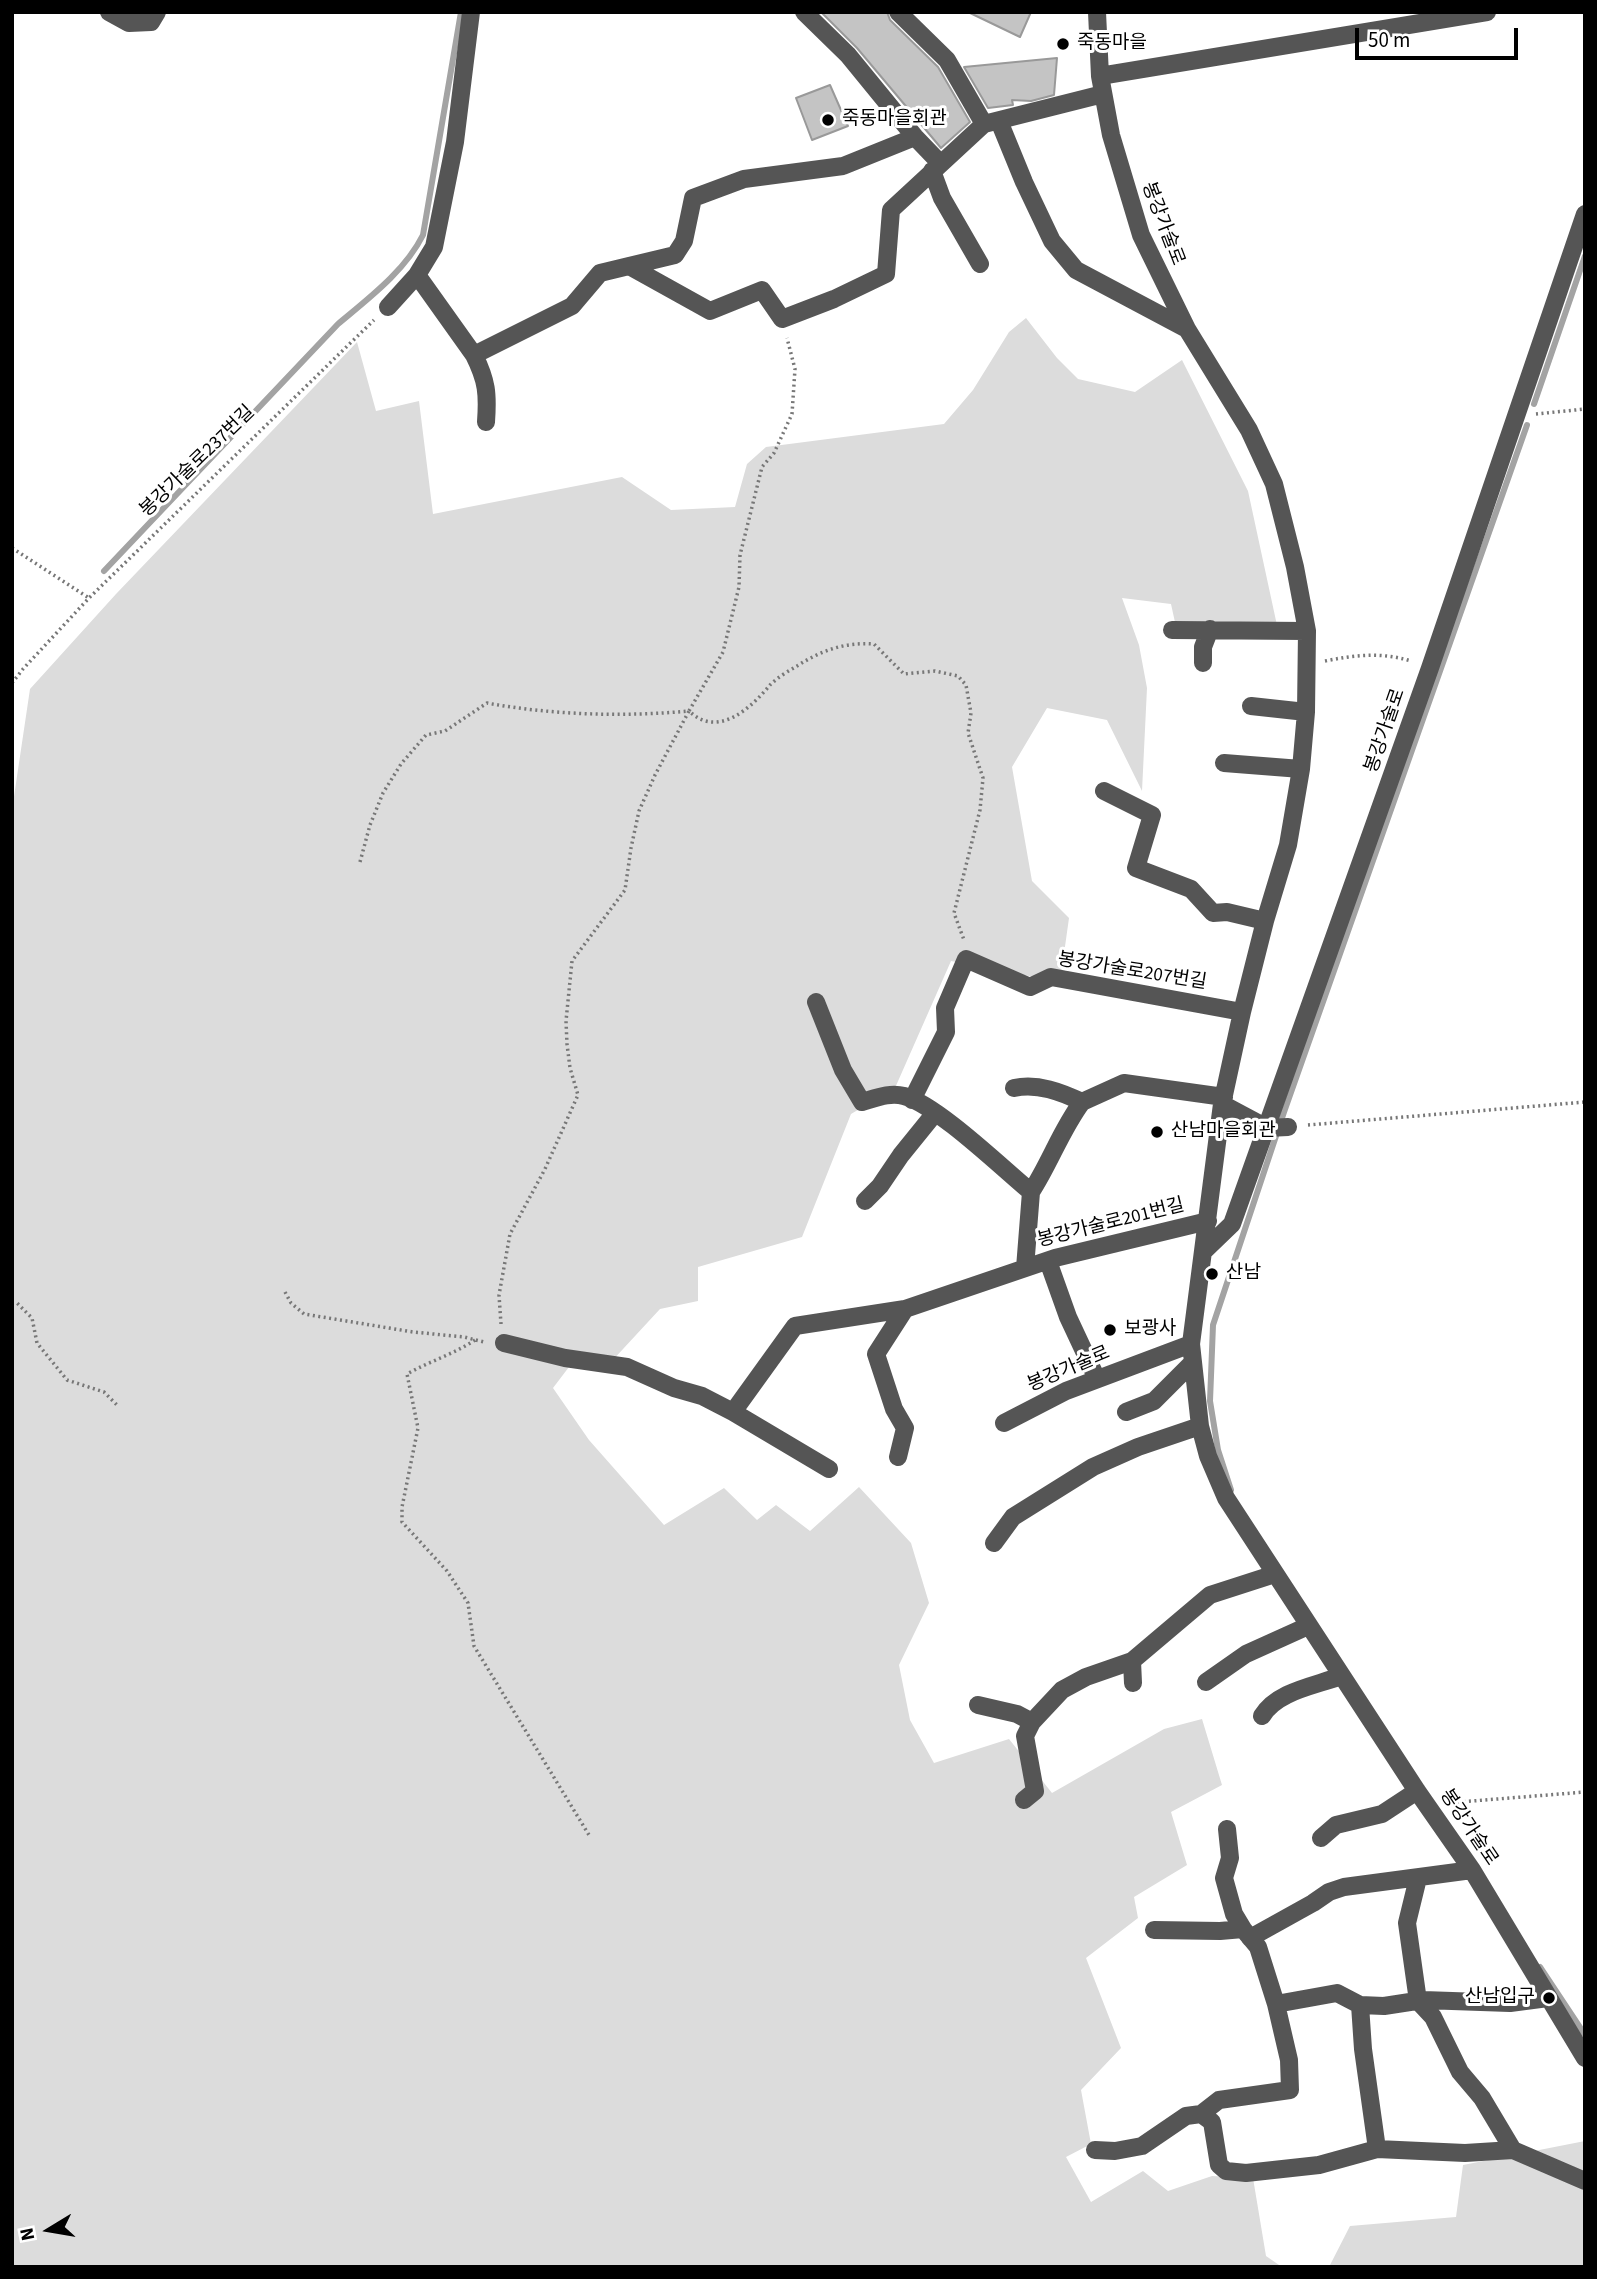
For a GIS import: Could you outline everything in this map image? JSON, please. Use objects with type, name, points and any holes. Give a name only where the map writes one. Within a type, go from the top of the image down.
[{"type":"street","points":[[109,12],[129,23],[150,22],[157,12]]},
{"type":"street","points":[[388,307],[416,275],[434,247],[455,142],[471,12]]},
{"type":"street","points":[[804,12],[848,55],[936,167],[942,198],[980,264]]},
{"type":"street","points":[[898,12],[947,60],[991,123],[1024,182],[1052,241],[1076,270],[1187,329]]},
{"type":"street","name":"봉강가술로","points":[[1097,12],[1100,76],[1123,183],[1141,235],[1187,329],[1249,430],[1275,484],[1307,631],[1306,712],[1301,769],[1288,845],[1265,921],[1223,1100],[1191,1344],[1200,1426],[1208,1455],[1226,1498],[1341,1676],[1472,1870],[1585,2058]]},
{"type":"street","points":[[1100,76],[1487,12]]},
{"type":"street","points":[[629,266],[710,311],[762,290],[782,319],[834,299],[886,274],[891,210],[936,167],[991,123],[1104,94]]},
{"type":"street","points":[[474,355],[572,306],[600,273],[676,255],[684,241],[693,198],[744,179],[843,166],[915,137]]},
{"type":"street","name":"봉강가술로","points":[[1205,1250],[1232,1224],[1276,1128],[1585,214]]},
{"type":"street","points":[[416,275],[474,355],[484,375],[488,392],[486,422]]},
{"type":"street","points":[[1203,663],[1203,647],[1210,629]]},
{"type":"street","points":[[1172,630],[1307,631]]},
{"type":"street","points":[[1251,706],[1306,712]]},
{"type":"street","points":[[1224,763],[1301,769]]},
{"type":"street","points":[[1104,791],[1153,815],[1136,868],[1191,889],[1213,913],[1227,912],[1265,921]]},
{"type":"street","points":[[909,1098],[946,1032],[944,1008],[966,959]]},
{"type":"street","name":"봉강가술로207번길","points":[[966,959],[1030,987],[1051,977],[1242,1012]]},
{"type":"street","points":[[816,1002],[843,1070],[862,1102],[889,1094],[909,1098],[935,1113],[1031,1192],[1048,1165],[1069,1120],[1082,1102],[1124,1083],[1223,1100],[1276,1128]]},
{"type":"street","points":[[1014,1088],[1025,1086],[1060,1092],[1082,1102]]},
{"type":"street","points":[[865,1201],[880,1186],[935,1113]]},
{"type":"street","name":"봉강가술로201번길","points":[[1025,1268],[1031,1192]]},
{"type":"street","name":"봉강가술로201번길","points":[[733,1412],[795,1326],[905,1308],[1048,1261],[1208,1221]]},
{"type":"street","points":[[1048,1261],[1068,1317],[1097,1379]]},
{"type":"street","points":[[898,1457],[905,1428],[894,1409],[876,1354],[905,1308]]},
{"type":"street","points":[[504,1343],[565,1358],[627,1367],[674,1388],[702,1396],[829,1469]]},
{"type":"street","name":"봉강가술로","points":[[1003,1423],[1066,1391],[1191,1344]]},
{"type":"street","points":[[1126,1412],[1154,1401],[1192,1363]]},
{"type":"street","points":[[994,1543],[1013,1517],[1094,1467],[1138,1447],[1200,1426]]},
{"type":"street","points":[[1024,1800],[1035,1791],[1025,1736],[1032,1722],[1062,1690],[1086,1677],[1132,1661],[1210,1595],[1275,1574]]},
{"type":"street","points":[[1206,1682],[1246,1654],[1308,1626]]},
{"type":"street","points":[[1132,1661],[1133,1683]]},
{"type":"street","points":[[1262,1716],[1268,1707],[1282,1697],[1341,1676]]},
{"type":"street","points":[[978,1705],[1017,1714],[1032,1722]]},
{"type":"street","points":[[1321,1838],[1336,1825],[1382,1814],[1422,1798]]},
{"type":"street","points":[[1095,2150],[1115,2151],[1142,2146],[1186,2116],[1201,2114],[1219,2100],[1290,2090],[1289,2060],[1276,2004],[1258,1947],[1234,1913],[1224,1878],[1230,1858],[1227,1829]]},
{"type":"street","points":[[1154,1930],[1246,1933],[1344,1887],[1472,1870]]},
{"type":"street","points":[[1418,1878],[1407,1923],[1418,2001],[1433,2017],[1460,2072],[1482,2098],[1513,2150]]},
{"type":"street","points":[[1276,2004],[1337,1993],[1360,2005],[1384,2006],[1418,2001],[1510,2003],[1548,1998]]},
{"type":"street","points":[[1360,2005],[1363,2049],[1377,2149]]},
{"type":"street","points":[[1201,2114],[1212,2122],[1219,2165],[1226,2171],[1246,2173],[1320,2165],[1377,2149],[1465,2153],[1513,2150],[1585,2181]]},
{"type":"path","name":"봉강가술로237번길","points":[[12,683],[89,598],[388,307]]},
{"type":"path","points":[[285,1292],[291,1303],[304,1314],[486,1343],[504,1343],[499,1295],[510,1234],[545,1168],[578,1095],[570,1068],[567,1044],[566,1020],[572,961],[625,890],[631,848],[646,792],[723,652],[739,587],[740,555],[762,467],[774,453],[792,415],[795,369],[782,319]]},
{"type":"path","points":[[1517,416],[1585,409]]},
{"type":"path","points":[[12,548],[89,598]]},
{"type":"path","points":[[360,862],[370,825],[383,793],[401,764],[426,735],[445,731],[487,703],[511,708],[598,714],[689,711],[698,720],[712,722],[735,718],[765,694],[771,684],[830,648],[856,643],[874,644],[904,674],[935,671],[958,676],[966,685],[971,713],[968,733],[983,779],[980,810],[954,912],[961,929],[966,959]]},
{"type":"path","points":[[1306,666],[1362,654],[1403,659],[1430,668]]},
{"type":"path","points":[[1276,1128],[1585,1102]]},
{"type":"path","points":[[12,1303],[17,1303],[32,1318],[37,1343],[67,1380],[104,1392],[118,1406]]},
{"type":"path","points":[[475,1340],[458,1351],[407,1374],[418,1428],[402,1507],[402,1522],[447,1571],[468,1603],[474,1646],[589,1835]]},
{"type":"path","points":[[1422,1798],[1585,1792]]},
{"type":"shaded area","points":[[1026,318],[1057,358],[1078,379],[1135,392],[1182,360],[1248,491],[1278,630],[1178,636],[1171,604],[1122,598],[1139,645],[1147,688],[1142,791],[1107,720],[1047,708],[1012,767],[1032,881],[1069,918],[1060,982],[951,961],[895,1088],[851,1114],[802,1237],[698,1267],[698,1301],[660,1309],[611,1362],[572,1363],[553,1388],[589,1440],[664,1525],[724,1488],[757,1520],[776,1505],[810,1531],[859,1487],[911,1543],[929,1603],[899,1665],[910,1720],[934,1763],[1009,1739],[1052,1793],[1164,1729],[1202,1719],[1222,1785],[1171,1812],[1187,1865],[1134,1897],[1138,1918],[1086,1958],[1121,2048],[1081,2090],[1091,2144],[1066,2157],[1091,2202],[1143,2171],[1168,2191],[1212,2176],[1253,2178],[1266,2256],[1282,2267],[12,2267],[12,810],[30,689],[116,594],[357,342],[376,411],[419,401],[433,514],[622,477],[671,510],[735,507],[747,464],[766,447],[944,424],[973,390],[1009,332]]},
{"type":"shaded area","points":[[1585,2141],[1585,2267],[1329,2267],[1350,2226],[1456,2217],[1463,2165]]},
{"type":"building","points":[[821,12],[887,12],[890,20],[938,67],[970,122],[941,148],[857,48]]},
{"type":"building","points":[[968,12],[1031,12],[1020,37]]},
{"type":"building","points":[[1057,58],[1054,95],[1031,101],[1012,100],[1013,105],[988,108],[964,67]]},
{"type":"building","points":[[830,85],[848,126],[812,140],[796,98]]},
{"type":"waterway","points":[[104,571],[338,324],[385,283],[415,248],[423,235],[461,12]]},
{"type":"waterway","points":[[1534,404],[1585,256]]},
{"type":"waterway","points":[[1231,1490],[1218,1450],[1210,1401],[1213,1325],[1284,1112],[1527,425]]},
{"type":"waterway","points":[[1540,1967],[1585,2035]]},
{"type":"place","name":"죽동마을","points":[[1063,44]]},
{"type":"place","name":"죽동마을회관","points":[[828,120]]},
{"type":"place","name":"산남마을회관","points":[[1157,1132]]},
{"type":"place","name":"산남","points":[[1212,1274]]},
{"type":"place","name":"보광사","points":[[1110,1330]]},
{"type":"place","name":"산남입구","points":[[1549,1998]]}]
